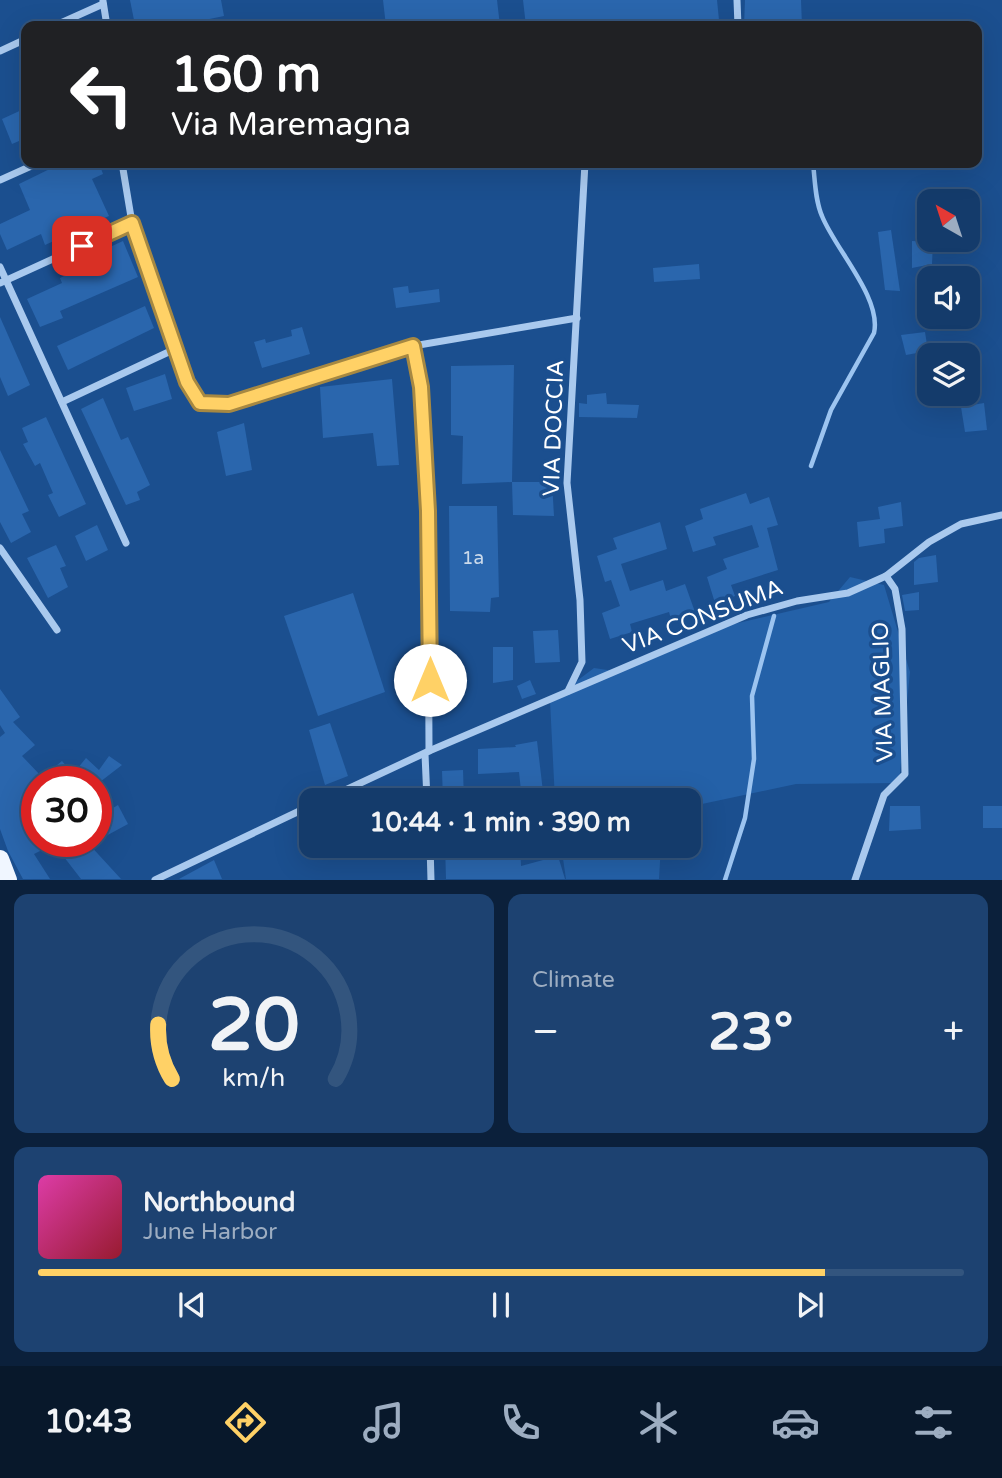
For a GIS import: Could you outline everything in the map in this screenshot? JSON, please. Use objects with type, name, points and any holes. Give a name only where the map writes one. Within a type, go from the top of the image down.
[{"type":"main road","points":[[0,859],[8,880]]},
{"type":"street","points":[[737,0],[738,21]]},
{"type":"street","points":[[64,21],[103,2],[106,21]]},
{"type":"street","points":[[0,51],[21,41]]},
{"type":"street","points":[[0,180],[27,168]]},
{"type":"street","points":[[123,168],[132,223],[187,382],[200,403],[229,404],[413,346],[577,318]]},
{"type":"street","name":"VIA DOCCIA","points":[[568,692],[582,663],[580,600],[568,483],[585,168]]},
{"type":"street","points":[[3,282],[132,223]]},
{"type":"street","points":[[0,267],[3,282],[62,402],[126,543]]},
{"type":"street","points":[[413,346],[421,387],[428,511],[427,788]]},
{"type":"street","points":[[62,402],[175,349]]},
{"type":"street","name":"VIA CONSUMA","points":[[350,788],[747,615],[797,601],[848,593],[886,576],[929,542],[961,524],[1002,515]]},
{"type":"street","points":[[0,548],[57,630]]},
{"type":"street","name":"VIA MAGLIO","points":[[855,880],[884,795],[905,774],[902,629],[895,589],[886,576]]},
{"type":"street","points":[[156,880],[299,811]]},
{"type":"street","points":[[430,858],[431,880]]},
{"type":"shaded area","points":[[850,577],[884,585],[910,672],[899,783],[796,784],[701,805],[701,788],[554,788],[550,701],[594,668],[614,671],[721,627],[829,602]]},
{"type":"shaded area","points":[[563,858],[660,858],[659,879],[566,879]]},
{"type":"building","points":[[130,0],[221,0],[224,16],[200,21],[134,20]]},
{"type":"building","points":[[383,0],[497,0],[499,21],[385,21]]},
{"type":"building","points":[[523,0],[717,0],[719,20],[708,21],[525,21]]},
{"type":"building","points":[[745,0],[801,0],[802,21],[744,21]]},
{"type":"building","points":[[21,110],[21,140],[12,144],[2,119]]},
{"type":"building","points":[[52,168],[101,168],[103,174],[92,179],[109,216],[45,245],[41,234],[7,250],[0,234],[0,224],[30,210],[19,184]]},
{"type":"building","points":[[891,230],[900,291],[885,290],[878,232]]},
{"type":"building","points":[[123,241],[138,277],[60,311],[63,318],[40,327],[27,299],[62,283],[60,278],[81,268],[85,275],[105,267],[99,252]]},
{"type":"building","points":[[912,241],[917,241],[917,252],[933,252],[932,264],[912,268]]},
{"type":"building","points":[[699,264],[700,279],[654,282],[653,268]]},
{"type":"building","points":[[408,286],[409,293],[439,289],[440,302],[396,308],[393,288]]},
{"type":"building","points":[[145,306],[154,328],[68,370],[57,346]]},
{"type":"building","points":[[0,317],[30,385],[8,396],[0,377]]},
{"type":"building","points":[[302,327],[310,354],[262,368],[254,342],[265,339],[266,343],[292,336],[291,330]]},
{"type":"building","points":[[925,332],[927,343],[917,343],[917,353],[906,355],[901,335]]},
{"type":"building","points":[[514,365],[512,482],[462,484],[463,436],[451,435],[451,366]]},
{"type":"building","points":[[165,374],[172,399],[134,411],[126,388]]},
{"type":"building","points":[[392,379],[399,465],[377,466],[373,433],[323,438],[320,387]]},
{"type":"building","points":[[606,393],[607,404],[639,405],[637,418],[579,417],[579,403],[587,404],[587,395]]},
{"type":"building","points":[[103,398],[121,440],[128,437],[150,485],[137,492],[140,500],[126,505],[81,409]]},
{"type":"building","points":[[984,403],[987,430],[965,432],[961,407],[980,406]]},
{"type":"building","points":[[46,417],[86,504],[59,517],[48,495],[53,493],[40,463],[35,466],[23,444],[28,442],[22,428]]},
{"type":"building","points":[[244,423],[252,470],[226,476],[217,432]]},
{"type":"building","points":[[0,450],[29,511],[22,514],[31,532],[11,543],[0,522]]},
{"type":"building","points":[[512,482],[552,482],[554,516],[513,515]]},
{"type":"building","points":[[746,493],[750,504],[769,497],[778,525],[767,528],[778,570],[731,585],[735,596],[715,603],[707,577],[727,569],[723,559],[759,547],[752,525],[713,537],[716,545],[693,552],[685,526],[703,519],[700,509]]},
{"type":"building","points":[[901,502],[903,526],[884,529],[885,543],[859,547],[857,522],[880,519],[878,507]]},
{"type":"building","points":[[449,506],[497,506],[499,597],[491,598],[490,612],[450,611]]},
{"type":"building","points":[[660,522],[667,549],[621,564],[630,591],[663,580],[666,591],[685,584],[695,612],[671,619],[669,612],[630,624],[632,632],[610,639],[602,613],[620,606],[611,580],[605,582],[597,556],[617,549],[613,538]]},
{"type":"building","points":[[97,525],[108,550],[86,561],[75,536]]},
{"type":"building","points":[[56,545],[66,566],[60,568],[68,587],[48,598],[27,558]]},
{"type":"building","points":[[936,555],[938,582],[914,585],[914,562],[919,558]]},
{"type":"building","points":[[919,592],[919,610],[905,611],[902,595]]},
{"type":"building","points":[[353,593],[385,692],[318,716],[284,616]]},
{"type":"building","points":[[558,630],[560,662],[535,663],[533,631]]},
{"type":"building","points":[[493,647],[513,647],[513,680],[493,683]]},
{"type":"building","points":[[530,680],[536,694],[522,699],[517,686]]},
{"type":"building","points":[[0,689],[20,717],[13,722],[35,745],[22,756],[32,766],[21,766],[21,857],[36,857],[50,879],[23,879],[0,829],[0,737],[5,733],[0,725]]},
{"type":"building","points":[[330,723],[348,776],[325,785],[309,730]]},
{"type":"building","points":[[537,741],[543,788],[521,788],[519,772],[478,774],[478,749],[516,747],[515,745]]},
{"type":"building","points":[[109,756],[122,765],[112,773],[112,766],[102,766]]},
{"type":"building","points":[[86,758],[95,766],[80,766]]},
{"type":"building","points":[[463,770],[464,788],[443,788],[442,771]]},
{"type":"building","points":[[118,805],[128,824],[112,833],[112,809]]},
{"type":"building","points":[[890,806],[920,806],[921,829],[889,831]]},
{"type":"building","points":[[983,806],[1002,806],[1002,828],[983,828]]},
{"type":"building","points":[[64,857],[101,857],[121,879],[81,879]]},
{"type":"building","points":[[445,858],[521,858],[521,866],[559,858],[565,879],[446,879]]},
{"type":"building","points":[[214,860],[222,879],[179,879]]},
{"type":"waterway","points":[[811,466],[831,410],[874,333],[875,319],[864,289],[822,216],[814,168]]},
{"type":"waterway","points":[[725,880],[745,818],[754,759],[752,696],[774,616]]},
{"type":"route","points":[[82,246],[132,223],[187,382],[200,403],[229,404],[413,346],[421,387],[428,511],[430,680]]}]
